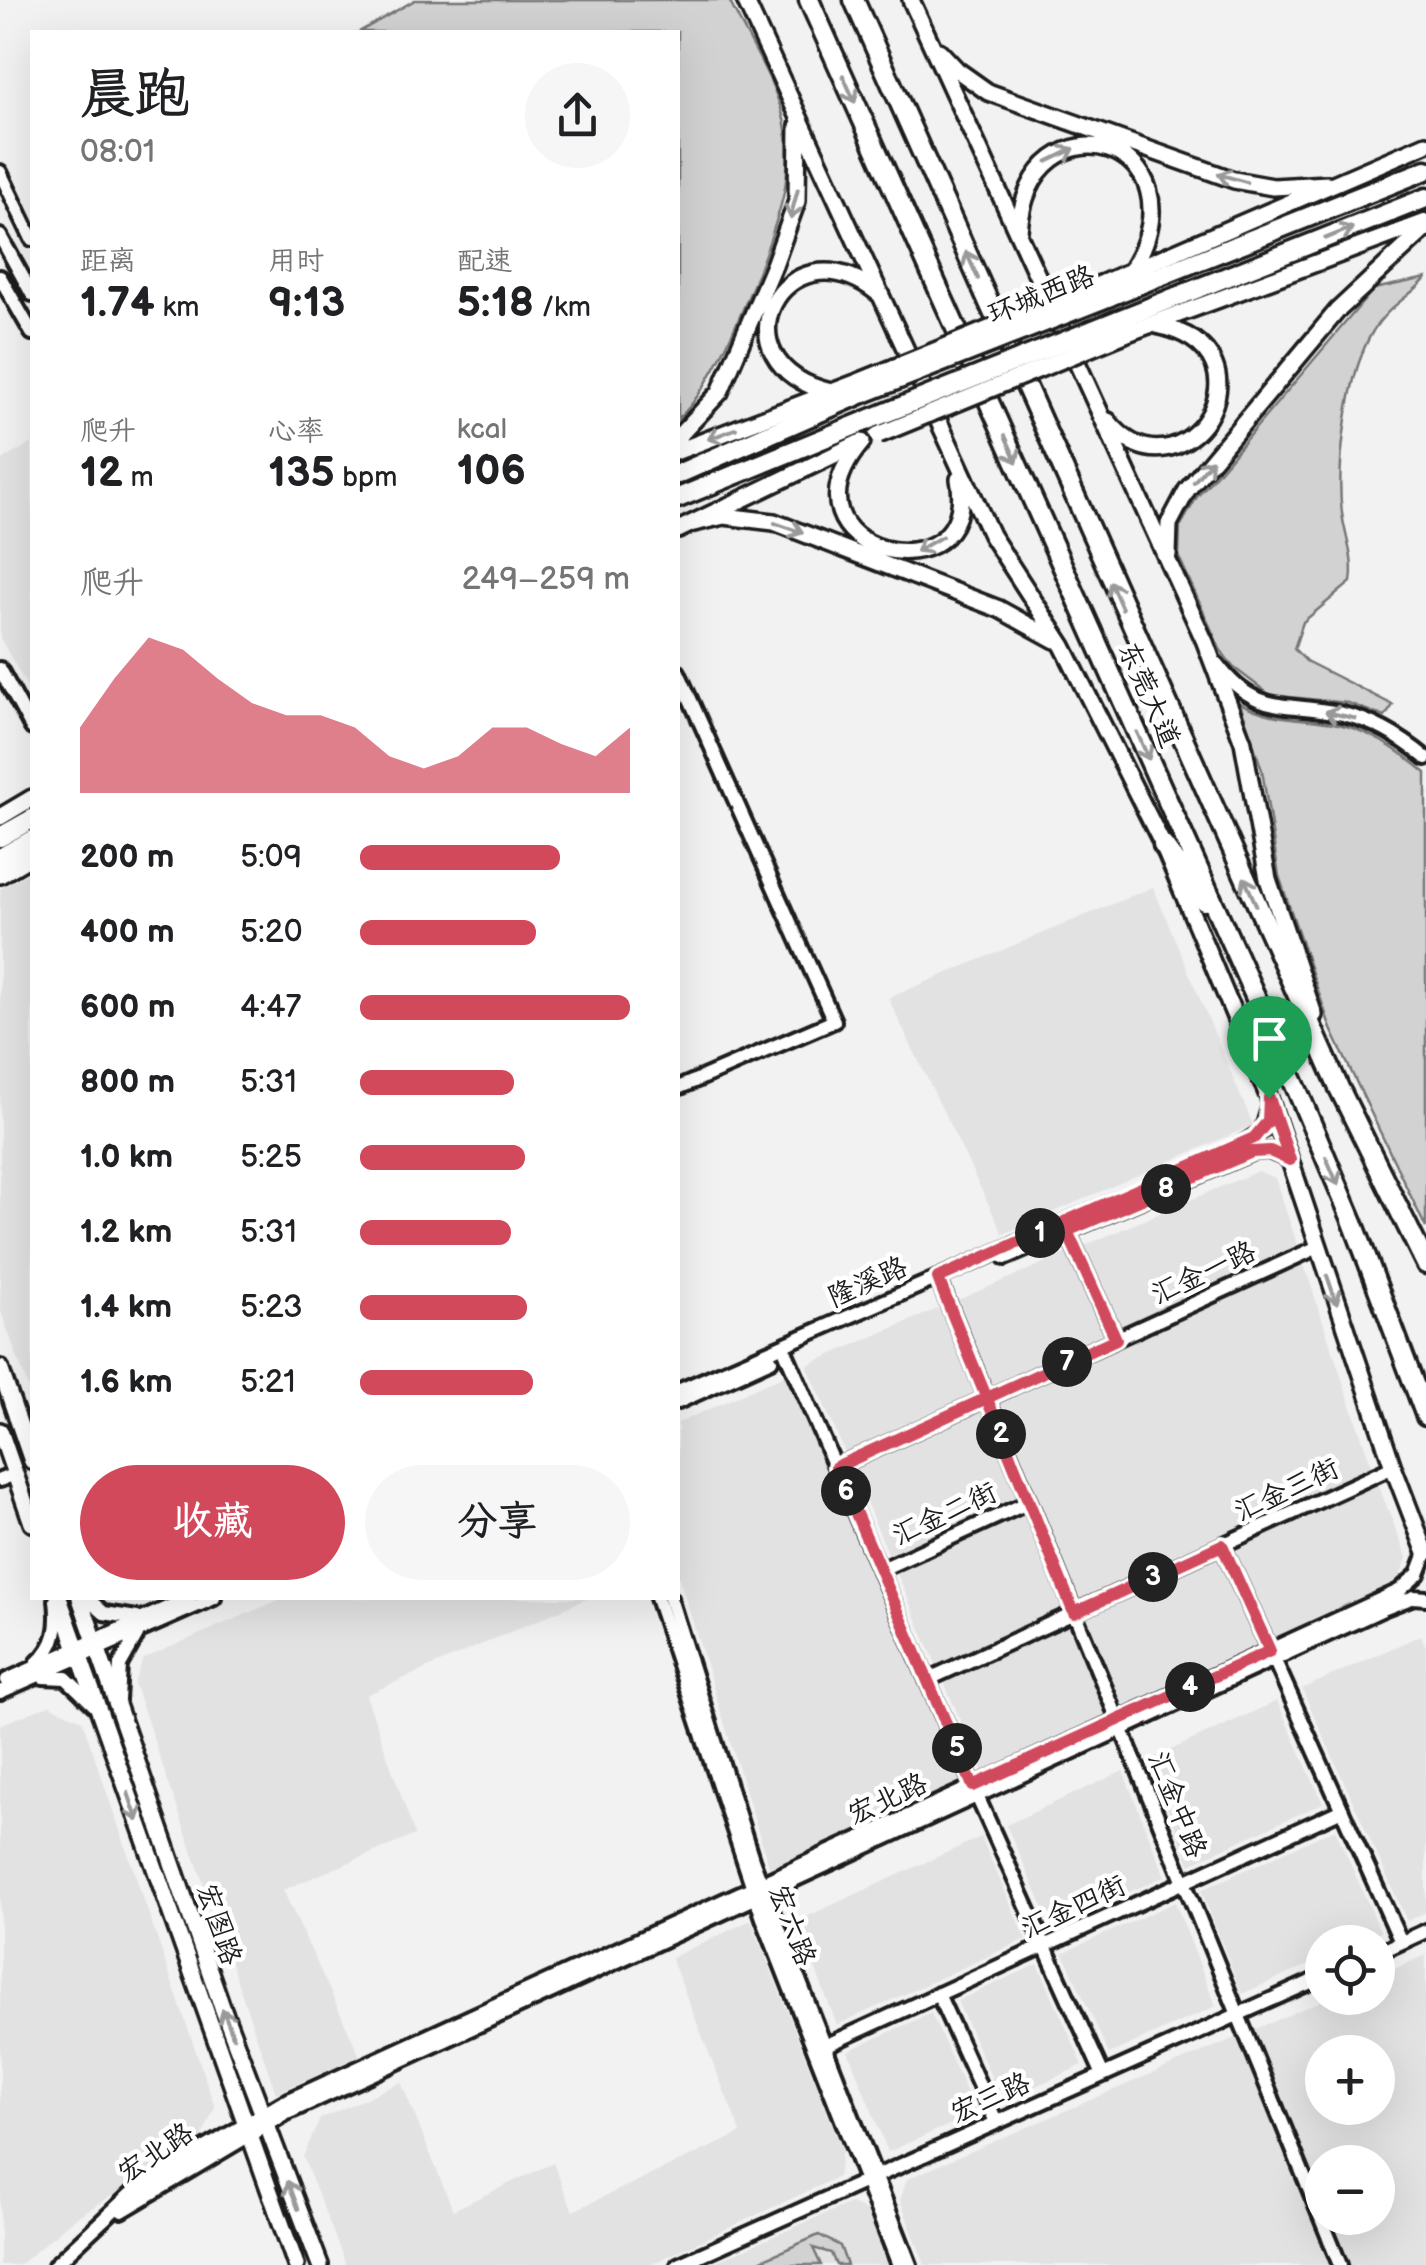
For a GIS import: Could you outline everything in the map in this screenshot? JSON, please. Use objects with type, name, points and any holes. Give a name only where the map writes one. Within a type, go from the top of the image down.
[{"type":"highway","name":"东莞大道","points":[[809,0],[1354,1222],[1426,1416]]},
{"type":"highway","name":"东莞大道","points":[[854,0],[1339,1088],[1426,1264]]},
{"type":"highway","name":"环城西路","points":[[680,473],[860,388],[1106,290],[1426,170]]},
{"type":"highway","name":"环城西路","points":[[680,497],[876,426],[1426,198]]},
{"type":"highway","points":[[0,837],[30,820]]},
{"type":"highway","points":[[0,858],[30,841]]},
{"type":"highway","points":[[1162,845],[1226,931]]},
{"type":"main road","points":[[745,0],[955,460],[1007,565],[1063,646],[1162,845],[1269,1098],[1393,1468],[1426,1553]]},
{"type":"main road","points":[[911,0],[1210,654],[1251,772],[1268,879],[1339,1088]]},
{"type":"main road","points":[[929,40],[957,70],[988,92],[1234,180],[1273,188],[1328,184]]},
{"type":"main road","points":[[680,435],[720,392],[774,266],[796,201],[801,173],[796,107]]},
{"type":"main road","points":[[1106,290],[1130,270],[1426,144]]},
{"type":"main road","points":[[1019,234],[1021,203],[1036,171],[1053,156],[1073,148],[1110,150],[1140,172],[1154,213],[1148,242],[1130,270]]},
{"type":"main road","points":[[1122,327],[1152,324],[1426,225]]},
{"type":"main road","points":[[1168,559],[1169,524],[1188,490],[1337,311],[1426,225]]},
{"type":"main road","points":[[831,392],[805,386],[784,372],[773,357],[766,335],[779,294],[795,278],[831,270],[863,281],[883,296]]},
{"type":"main road","points":[[1100,410],[1132,443],[1171,448],[1191,440],[1215,408],[1218,384],[1206,348],[1192,336],[1152,324]]},
{"type":"main road","points":[[680,450],[831,392],[860,388]]},
{"type":"main road","points":[[876,426],[845,462],[838,490],[841,512],[851,530],[870,546],[890,553],[923,549],[948,531],[961,492],[955,460]]},
{"type":"main road","points":[[680,529],[862,442]]},
{"type":"main road","points":[[694,522],[724,516],[774,522],[998,609],[1063,646]]},
{"type":"main road","points":[[0,817],[30,799]]},
{"type":"main road","points":[[0,874],[30,857]]},
{"type":"main road","points":[[0,1368],[30,1455]]},
{"type":"main road","points":[[0,1431],[8,1477],[30,1519]]},
{"type":"main road","name":"宏图路","points":[[59,1600],[296,2265]]},
{"type":"main road","name":"宏图路","points":[[85,1600],[264,2119],[320,2265]]},
{"type":"street","points":[[0,172],[30,235]]},
{"type":"street","points":[[0,236],[30,290]]},
{"type":"street","points":[[0,278],[30,330]]},
{"type":"street","points":[[1210,654],[1236,685],[1266,706],[1345,714],[1380,727],[1426,758]]},
{"type":"street","points":[[0,669],[30,724]]},
{"type":"street","points":[[680,676],[834,1022],[680,1087]]},
{"type":"street","name":"隆溪路","points":[[680,1401],[1254,1138],[1268,1121],[1269,1098]]},
{"type":"street","name":"隆溪路","points":[[680,1390],[1252,1152],[1270,1151],[1290,1160]]},
{"type":"street","points":[[1067,1231],[1116,1339]]},
{"type":"street","name":"汇金一路","points":[[836,1467],[1318,1247]]},
{"type":"street","name":"汇金中路","points":[[939,1282],[1340,2265]]},
{"type":"street","points":[[786,1353],[975,1791],[1103,2074]]},
{"type":"street","name":"汇金三街","points":[[928,1680],[1393,1468]]},
{"type":"street","name":"汇金二街","points":[[880,1570],[1029,1502]]},
{"type":"street","points":[[1222,1545],[1401,1942]]},
{"type":"street","name":"宏北路","points":[[55,2265],[111,2218],[136,2189],[264,2119],[1272,1655],[1399,1592],[1418,1574],[1426,1553]]},
{"type":"street","name":"宏北路","points":[[1272,1655],[1404,1600],[1426,1598]]},
{"type":"street","points":[[30,1674],[53,1645],[58,1600]]},
{"type":"street","points":[[87,1600],[115,1617],[146,1622]]},
{"type":"street","points":[[119,1708],[120,1665],[126,1647],[146,1622],[185,1600]]},
{"type":"street","points":[[0,1692],[30,1674],[146,1622],[208,1600]]},
{"type":"street","name":"宏六路","points":[[658,1600],[758,1891],[871,2178],[910,2265]]},
{"type":"street","name":"宏六路","points":[[671,1600],[758,1891],[824,2046],[899,2265]]},
{"type":"street","points":[[0,1683],[30,1674],[66,1678],[88,1696],[101,1715]]},
{"type":"street","name":"汇金四街","points":[[824,2046],[1342,1810]]},
{"type":"street","points":[[1395,1945],[1426,1931]]},
{"type":"street","name":"宏三路","points":[[678,2265],[1305,1985]]},
{"type":"street","points":[[938,1994],[996,2122]]},
{"type":"shaded area","points":[[415,0],[729,0],[765,69],[782,112],[787,143],[786,176],[776,220],[741,315],[709,377],[680,417],[680,30],[362,30]]},
{"type":"shaded area","points":[[1426,278],[1379,322],[1364,348],[1346,420],[1341,471],[1351,582],[1303,622],[1294,649],[1306,661],[1393,705],[1385,717],[1348,703],[1270,695],[1233,667],[1220,649],[1179,557],[1180,527],[1197,497],[1374,289]]},
{"type":"shaded area","points":[[30,444],[30,691],[0,638],[0,461]]},
{"type":"shaded area","points":[[1240,703],[1276,716],[1338,724],[1362,732],[1426,773],[1426,1228],[1331,1029],[1279,876],[1262,770]]},
{"type":"shaded area","points":[[30,872],[30,1392],[0,1309],[0,889]]},
{"type":"shaded area","points":[[1153,887],[1253,1125],[1003,1234],[888,998]]},
{"type":"shaded area","points":[[1258,1171],[1275,1178],[1374,1474],[1407,1558],[1396,1587],[984,1775],[807,1365]]},
{"type":"shaded area","points":[[787,1374],[963,1784],[771,1872],[680,1581],[680,1422]]},
{"type":"shaded area","points":[[278,1600],[583,1600],[366,1695],[415,1835],[283,1890],[360,2056],[276,2093],[134,1683],[143,1659]]},
{"type":"shaded area","points":[[1421,1635],[1426,1647],[1426,1912],[1407,1921],[1302,1689]]},
{"type":"shaded area","points":[[1277,1701],[1323,1803],[1190,1864],[1149,1760]]},
{"type":"shaded area","points":[[49,1705],[82,1720],[215,2107],[200,2142],[75,2218],[19,2265],[0,2265],[0,1725]]},
{"type":"shaded area","points":[[1123,1771],[1165,1876],[1052,1927],[1006,1825]]},
{"type":"shaded area","points":[[1335,1829],[1378,1925],[1305,1925],[1305,1966],[1242,1994],[1201,1890]]},
{"type":"shaded area","points":[[981,1837],[1026,1939],[837,2025],[797,1921]]},
{"type":"shaded area","points":[[1175,1902],[1216,2006],[1109,2054],[1063,1953]]},
{"type":"shaded area","points":[[751,1920],[842,2149],[838,2177],[649,2265],[346,2265],[303,2157],[320,2119],[401,2082],[453,2210],[553,2163],[573,2211],[741,2133],[671,1958]]},
{"type":"shaded area","points":[[1426,1955],[1426,2265],[925,2265],[900,2200],[907,2179],[1305,2008],[1305,2015],[1395,2015],[1395,1969]]},
{"type":"shaded area","points":[[1038,1964],[1083,2065],[1002,2101],[957,2001]]},
{"type":"shaded area","points":[[931,2013],[976,2113],[888,2152],[848,2051]]},
{"type":"shaded area","points":[[850,2203],[868,2212],[888,2265],[708,2265]]},
{"type":"shaded area","points":[[819,2235],[840,2246],[847,2265],[836,2265],[831,2253],[813,2248],[821,2265],[750,2265]]},
{"type":"route","points":[[1269,1098],[1271,1112],[1262,1131],[1236,1148],[938,1278],[987,1398],[1074,1613],[1222,1545],[1270,1651],[973,1786],[836,1467],[987,1398],[1116,1339],[1067,1231],[1252,1152],[1270,1151],[1290,1160],[1269,1098]]}]
